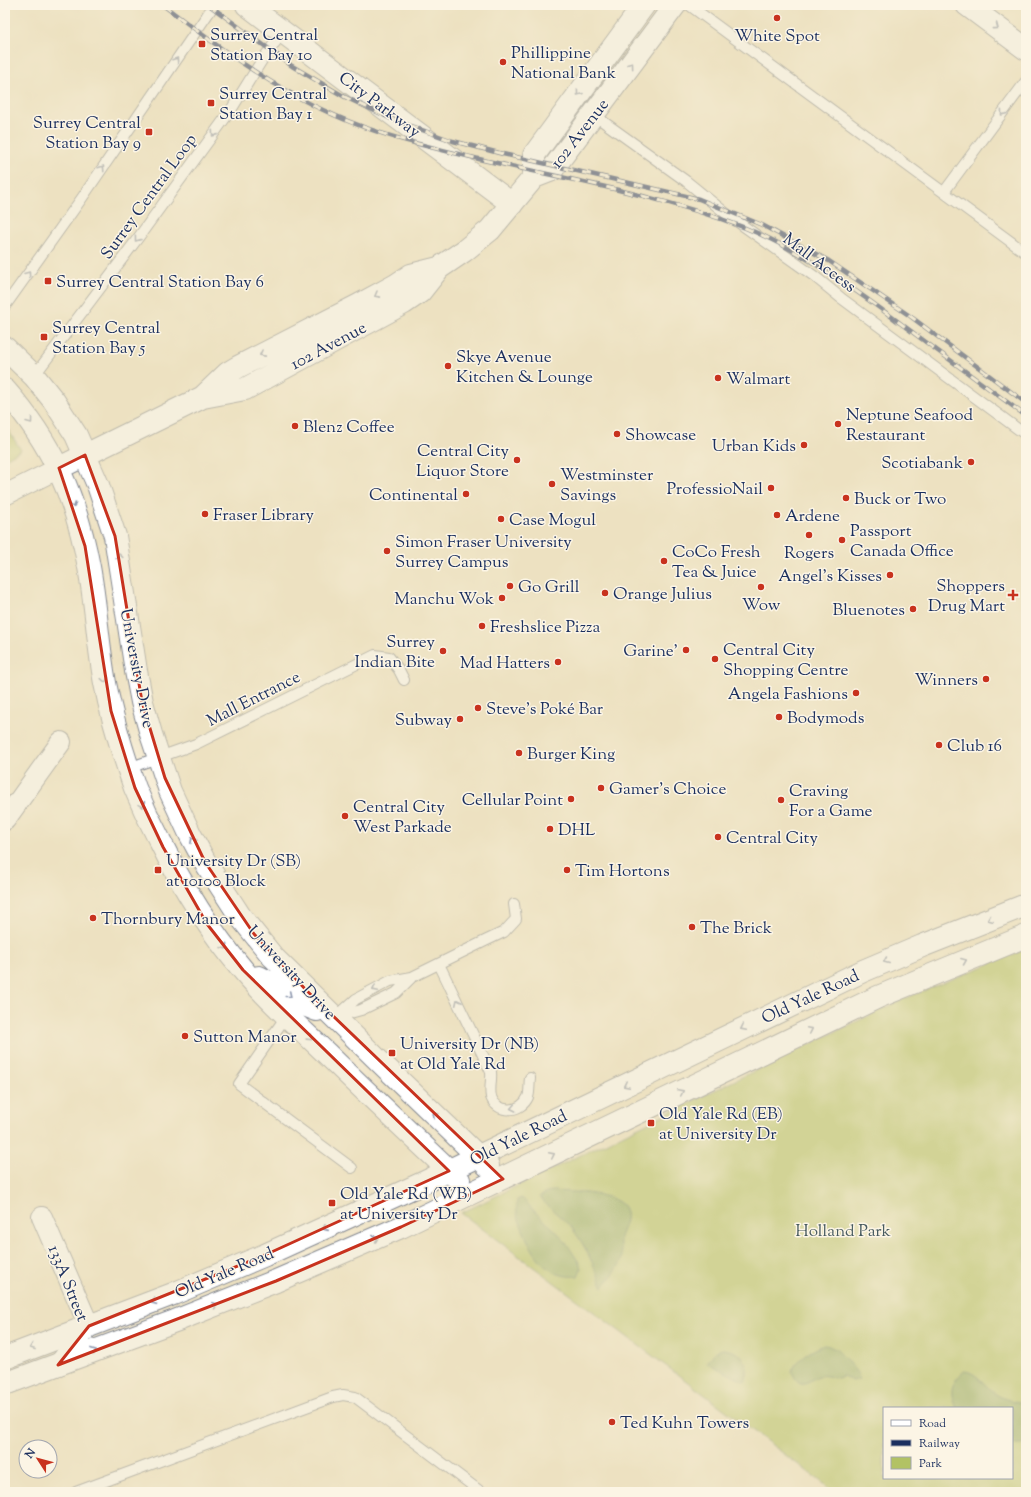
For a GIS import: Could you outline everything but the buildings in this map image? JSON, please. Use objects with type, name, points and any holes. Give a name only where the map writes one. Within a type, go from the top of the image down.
[{"type":"main road","name":"City Parkway","points":[[247,5],[512,204]]},
{"type":"main road","name":"102 Avenue","points":[[534,177],[534,155],[644,5]]},
{"type":"main road","name":"102 Avenue","points":[[59,468],[203,397],[228,373],[238,367],[359,305],[411,275],[439,268],[484,236],[534,177],[552,170],[675,5]]},
{"type":"main road","points":[[967,5],[1026,49]]},
{"type":"main road","name":"University Drive","points":[[5,348],[34,376],[54,401],[76,435],[104,503],[115,536],[140,694],[150,734],[170,790],[190,834],[205,862],[236,911],[273,957],[478,1157],[503,1179]]},
{"type":"main road","name":"University Drive","points":[[5,390],[30,420],[44,441],[59,468],[69,493],[85,546],[105,684],[111,710],[129,768],[146,813],[178,877],[207,924],[243,970],[362,1089],[474,1193]]},
{"type":"main road","name":"Old Yale Road","points":[[5,1358],[173,1294],[265,1255],[450,1171],[863,971],[1026,904]]},
{"type":"main road","name":"Old Yale Road","points":[[5,1384],[175,1321],[276,1281],[401,1227],[878,997],[1026,936]]},
{"type":"main road","points":[[922,946],[928,976]]},
{"type":"main road","points":[[243,970],[279,987],[297,1002],[334,1018]]},
{"type":"street","points":[[5,495],[59,468]]},
{"type":"street","points":[[5,820],[61,742]]},
{"type":"street","name":"133A Street","points":[[42,1217],[89,1326],[58,1365]]},
{"type":"lane","points":[[5,306],[82,198],[214,5]]},
{"type":"lane","points":[[689,5],[1026,253]]},
{"type":"lane","name":"Surrey Central Loop","points":[[34,376],[138,238],[231,110],[262,60],[283,32]]},
{"type":"lane","points":[[944,192],[1026,81]]},
{"type":"lane","name":"Mall Access","points":[[594,115],[686,181],[728,215],[814,276],[841,298],[1026,435]]},
{"type":"lane","name":"Mall Entrance","points":[[129,768],[196,744],[376,655],[389,657],[399,670],[404,680]]},
{"type":"lane","points":[[334,1018],[361,1010],[396,993],[412,977],[504,932],[516,919],[514,904]]},
{"type":"lane","points":[[440,964],[491,1072],[492,1078],[490,1088],[492,1098],[505,1110],[514,1110],[521,1107],[528,1097],[530,1078]]},
{"type":"lane","points":[[287,1015],[239,1084],[352,1168]]},
{"type":"lane","points":[[76,1492],[333,1397],[343,1395],[355,1397],[481,1492]]},
{"type":"highlighted area","points":[[85,455],[115,536],[142,702],[165,778],[205,862],[254,934],[306,990],[503,1179],[401,1227],[276,1281],[58,1365],[89,1326],[265,1255],[449,1171],[243,970],[207,924],[163,847],[135,788],[111,711],[85,546],[59,468]]},
{"type":"green space","points":[[5,425],[21,450],[5,459]]},
{"type":"green space","name":"Holland Park","points":[[1026,949],[1026,1492],[835,1492],[461,1213],[901,1000]]},
{"type":"green space","points":[[551,1191],[605,1196],[623,1205],[626,1212],[626,1222],[620,1238],[622,1254],[621,1260],[618,1268],[603,1287],[579,1238],[568,1224],[539,1197]]},
{"type":"green space","points":[[522,1198],[557,1232],[567,1244],[580,1264],[581,1269],[578,1276],[558,1274],[543,1264],[537,1256],[527,1239],[517,1215],[517,1200]]},
{"type":"green space","points":[[824,1345],[837,1350],[858,1374],[859,1379],[853,1381],[843,1376],[838,1378],[821,1375],[805,1383],[799,1382],[792,1372],[797,1363],[810,1352]]},
{"type":"green space","points":[[722,1349],[735,1352],[746,1363],[747,1375],[745,1382],[707,1363],[715,1352]]},
{"type":"green space","points":[[964,1371],[972,1373],[999,1396],[1026,1404],[1026,1442],[1022,1444],[1013,1444],[1013,1407],[956,1407],[952,1398],[952,1388]]},
{"type":"railway","points":[[163,5],[224,51],[267,79],[311,104],[369,129],[479,159],[612,188],[679,206],[743,227],[764,236],[825,270],[882,309],[1026,416]]},
{"type":"railway","points":[[209,5],[292,66],[345,97],[394,120],[453,141],[503,154],[699,199],[762,225],[829,261],[910,316],[1026,403]]},
{"type":"place","name":"White Spot","points":[[777,18]]},
{"type":"place","name":"Surrey Central Station Bay 10","points":[[202,44]]},
{"type":"place","name":"Phillippine National Bank","points":[[503,62]]},
{"type":"place","name":"Surrey Central Station Bay 1","points":[[211,103]]},
{"type":"place","name":"Surrey Central Station Bay 9","points":[[149,132]]},
{"type":"place","name":"Surrey Central Station Bay 6","points":[[48,281]]},
{"type":"place","name":"Surrey Central Station Bay 5","points":[[44,337]]},
{"type":"place","name":"Skye Avenue Kitchen & Lounge","points":[[448,366]]},
{"type":"place","name":"Walmart","points":[[718,378]]},
{"type":"place","name":"Neptune Seafood Restaurant","points":[[838,424]]},
{"type":"place","name":"Blenz Coffee","points":[[295,426]]},
{"type":"place","name":"Showcase","points":[[617,434]]},
{"type":"place","name":"Urban Kids","points":[[804,445]]},
{"type":"place","name":"Central City Liquor Store","points":[[517,460]]},
{"type":"place","name":"Scotiabank","points":[[971,462]]},
{"type":"place","name":"Westminster Savings","points":[[552,484]]},
{"type":"place","name":"ProfessioNail","points":[[771,488]]},
{"type":"place","name":"Continental","points":[[466,494]]},
{"type":"place","name":"Buck or Two","points":[[846,498]]},
{"type":"place","name":"Fraser Library","points":[[205,514]]},
{"type":"place","name":"Ardene","points":[[777,515]]},
{"type":"place","name":"Case Mogul","points":[[501,519]]},
{"type":"place","name":"Rogers","points":[[809,535]]},
{"type":"place","name":"Passport Canada Office","points":[[842,540]]},
{"type":"place","name":"Simon Fraser University Surrey Campus","points":[[387,551]]},
{"type":"place","name":"CoCo Fresh Tea & Juice","points":[[664,561]]},
{"type":"place","name":"Angel's Kisses","points":[[890,575]]},
{"type":"place","name":"Go Grill","points":[[510,586]]},
{"type":"place","name":"Wow","points":[[761,587]]},
{"type":"place","name":"Orange Julius","points":[[605,593]]},
{"type":"place","name":"Shoppers Drug Mart","points":[[1013,595]]},
{"type":"place","name":"Manchu Wok","points":[[502,598]]},
{"type":"place","name":"Bluenotes","points":[[913,609]]},
{"type":"place","name":"Freshslice Pizza","points":[[482,626]]},
{"type":"place","name":"Garine'","points":[[686,650]]},
{"type":"place","name":"Surrey Indian Bite","points":[[443,651]]},
{"type":"place","name":"Central City Shopping Centre","points":[[715,659]]},
{"type":"place","name":"Mad Hatters","points":[[558,662]]},
{"type":"place","name":"Winners","points":[[986,679]]},
{"type":"place","name":"Angela Fashions","points":[[856,693]]},
{"type":"place","name":"Steve's Poké Bar","points":[[478,708]]},
{"type":"place","name":"Bodymods","points":[[779,717]]},
{"type":"place","name":"Subway","points":[[460,719]]},
{"type":"place","name":"Club 16","points":[[939,745]]},
{"type":"place","name":"Burger King","points":[[519,753]]},
{"type":"place","name":"Gamer's Choice","points":[[601,788]]},
{"type":"place","name":"Cellular Point","points":[[571,799]]},
{"type":"place","name":"Craving For a Game","points":[[781,800]]},
{"type":"place","name":"Central City West Parkade","points":[[345,816]]},
{"type":"place","name":"DHL","points":[[550,829]]},
{"type":"place","name":"Central City","points":[[718,837]]},
{"type":"place","name":"University Dr (SB) at 10100 Block","points":[[158,870]]},
{"type":"place","name":"Tim Hortons","points":[[567,870]]},
{"type":"place","name":"Thornbury Manor","points":[[93,918]]},
{"type":"place","name":"The Brick","points":[[692,927]]},
{"type":"place","name":"Sutton Manor","points":[[185,1036]]},
{"type":"place","name":"University Dr (NB) at Old Yale Rd","points":[[392,1053]]},
{"type":"place","name":"Old Yale Rd (EB) at University Dr","points":[[651,1123]]},
{"type":"place","name":"Old Yale Rd (WB) at University Dr","points":[[332,1203]]},
{"type":"place","name":"Ted Kuhn Towers","points":[[612,1422]]}]
